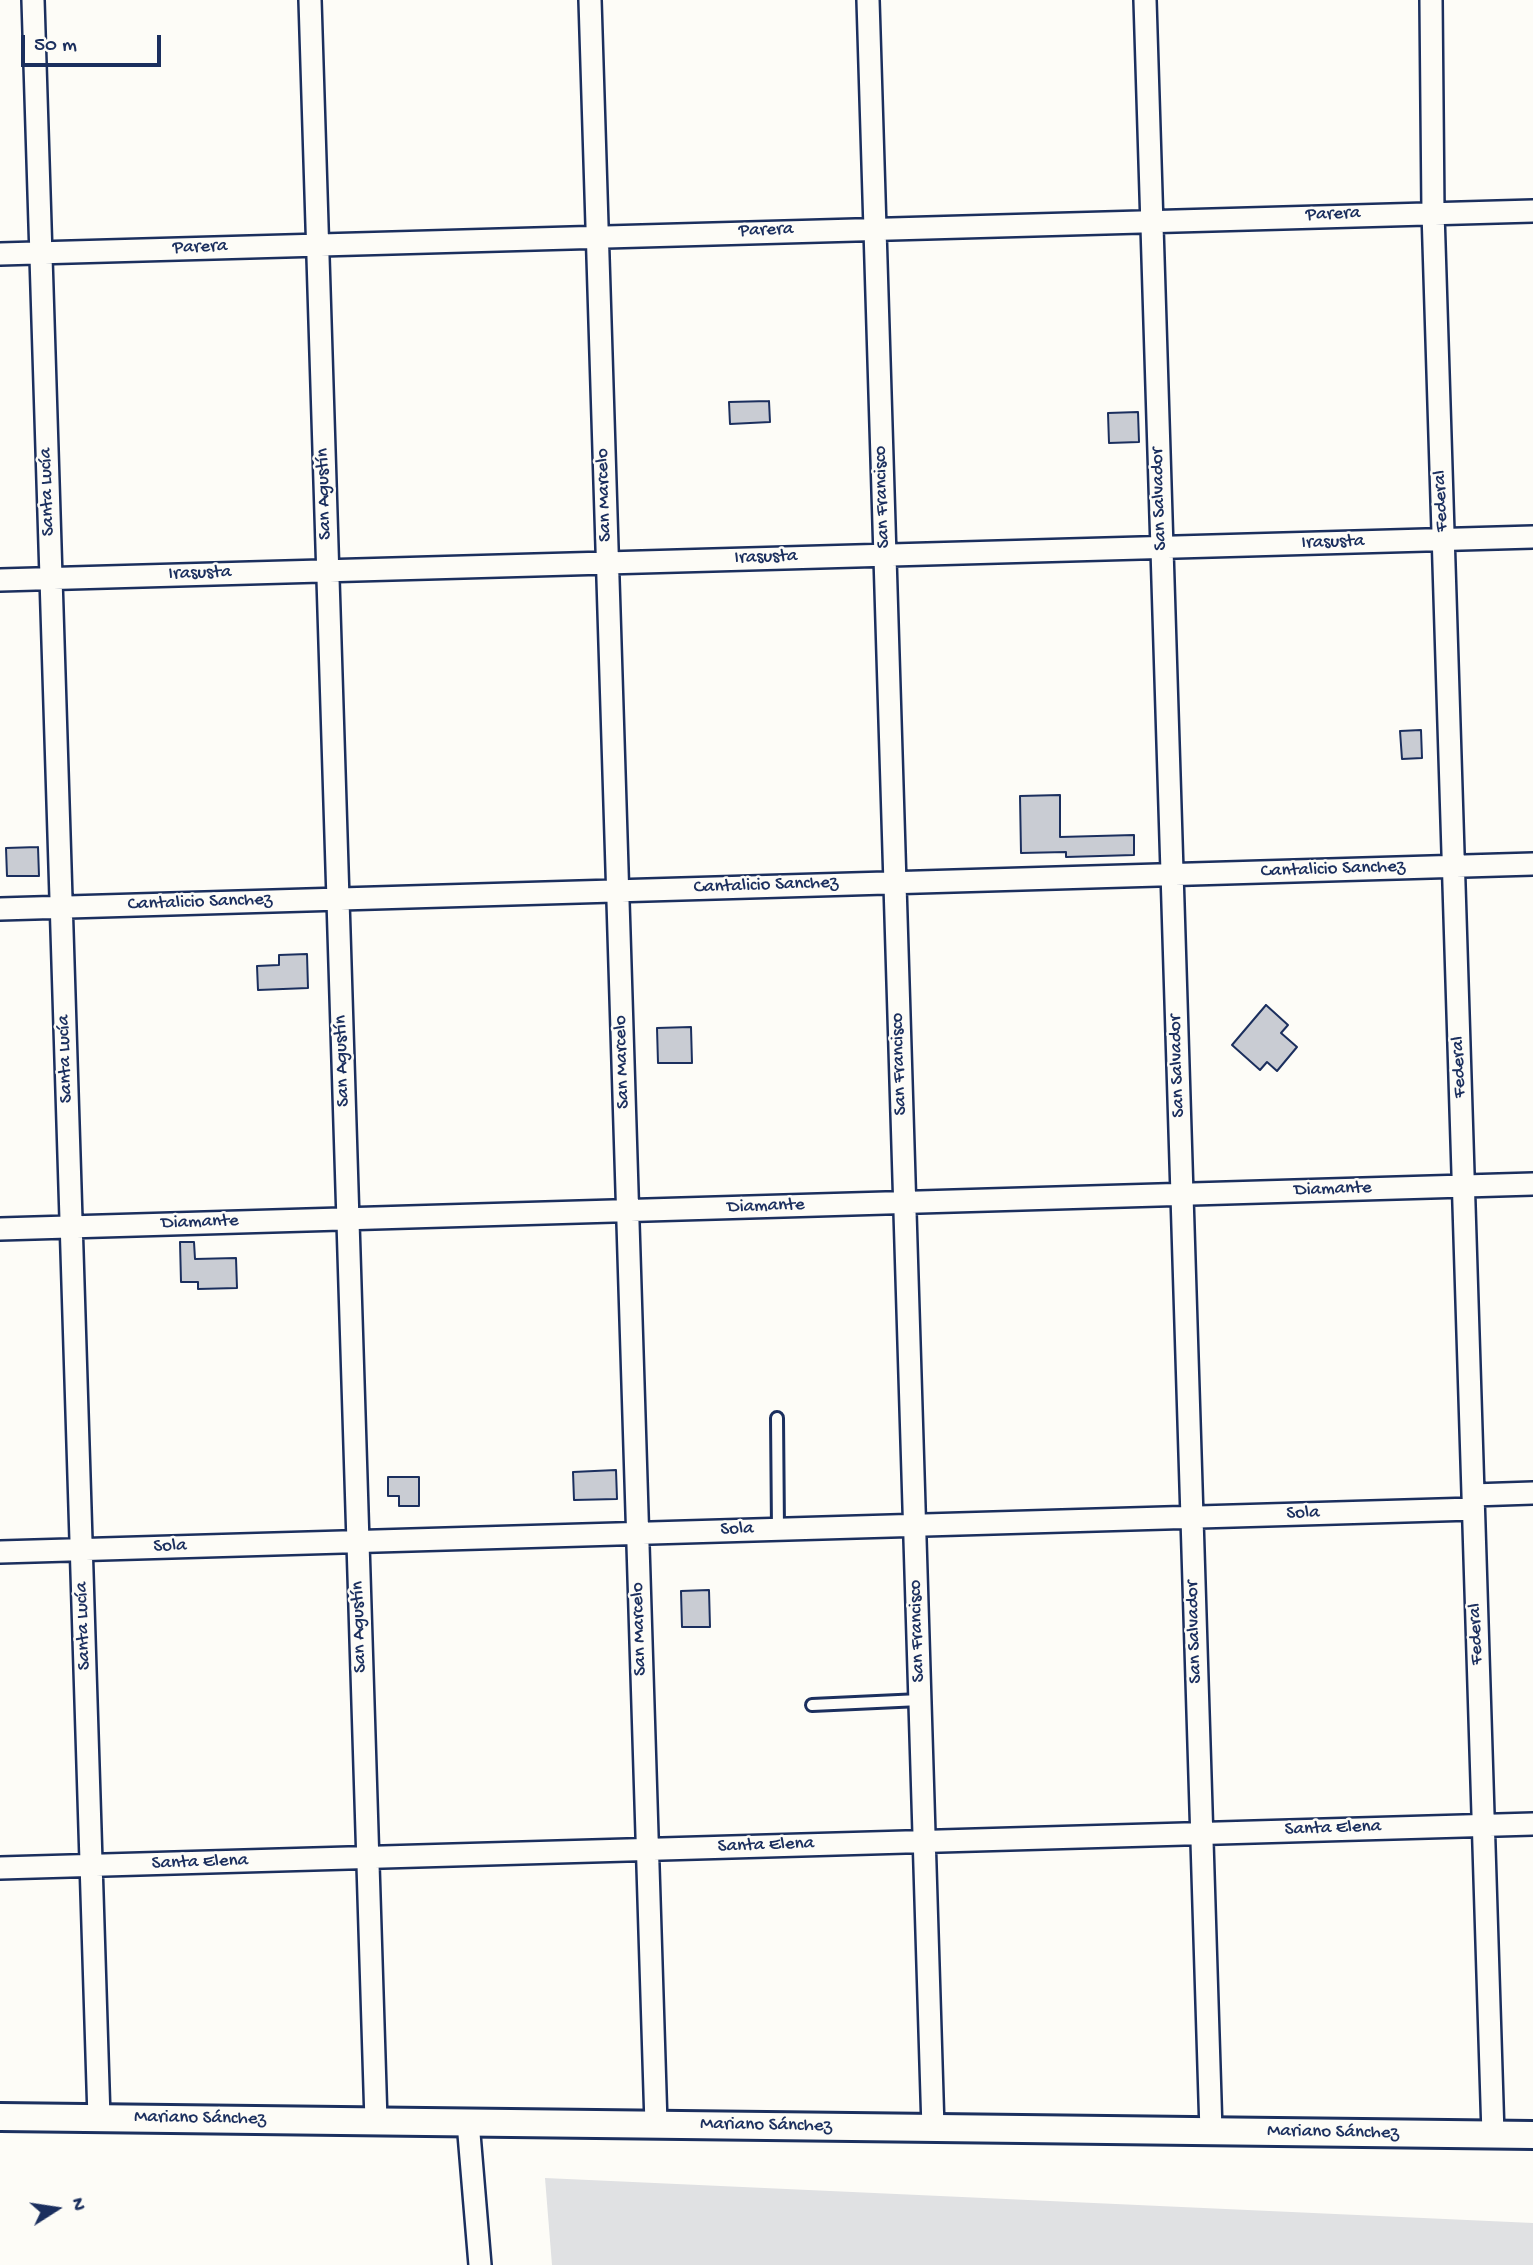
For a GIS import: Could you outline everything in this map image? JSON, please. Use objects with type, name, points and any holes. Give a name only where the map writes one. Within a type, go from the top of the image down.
[{"type":"street","name":"Santa Lucía","points":[[33,0],[99,2118]]},
{"type":"street","name":"San Agustín","points":[[310,0],[376,2121]]},
{"type":"street","name":"San Marcelo","points":[[590,0],[656,2124]]},
{"type":"street","name":"San Francisco","points":[[868,0],[933,2128]]},
{"type":"street","name":"San Salvador","points":[[1145,0],[1211,2131]]},
{"type":"street","name":"Federal","points":[[1431,0],[1433,212],[1493,2134]]},
{"type":"street","name":"Parera","points":[[0,254],[1533,211]]},
{"type":"street","name":"Irasusta","points":[[0,580],[1533,537]]},
{"type":"street","name":"Cantalicio Sanchez","points":[[0,909],[1533,864]]},
{"type":"street","name":"Diamante","points":[[0,1229],[1533,1184]]},
{"type":"street","name":"Sola","points":[[0,1552],[1192,1517],[1473,1502],[1533,1493]]},
{"type":"street","name":"Santa Elena","points":[[0,1868],[1533,1824]]},
{"type":"street","name":"Mariano Sánchez","points":[[0,2117],[1533,2135]]},
{"type":"street","points":[[468,2122],[480,2265]]},
{"type":"lane","points":[[777,1418],[778,1529]]},
{"type":"lane","points":[[812,1705],[920,1700]]},
{"type":"shaded area","points":[[545,2178],[1533,2223],[1533,2265],[552,2265]]},
{"type":"building","points":[[769,401],[770,422],[730,424],[729,402]]},
{"type":"building","points":[[1138,412],[1139,442],[1109,443],[1108,413]]},
{"type":"building","points":[[1421,730],[1422,758],[1402,759],[1400,731]]},
{"type":"building","points":[[1060,795],[1060,837],[1134,835],[1134,855],[1066,857],[1066,852],[1021,853],[1020,796]]},
{"type":"building","points":[[38,847],[39,876],[7,876],[6,848]]},
{"type":"building","points":[[307,954],[308,988],[258,990],[257,966],[279,965],[279,955]]},
{"type":"building","points":[[1266,1005],[1288,1025],[1281,1033],[1297,1047],[1277,1071],[1267,1062],[1260,1070],[1232,1045]]},
{"type":"building","points":[[691,1027],[692,1063],[658,1063],[657,1028]]},
{"type":"building","points":[[180,1242],[194,1242],[195,1259],[236,1258],[237,1288],[198,1289],[198,1282],[181,1282]]},
{"type":"building","points":[[616,1470],[617,1499],[574,1500],[573,1472]]},
{"type":"building","points":[[388,1477],[419,1477],[419,1506],[399,1506],[399,1496],[388,1496]]},
{"type":"building","points":[[709,1590],[710,1627],[682,1627],[681,1591]]}]
